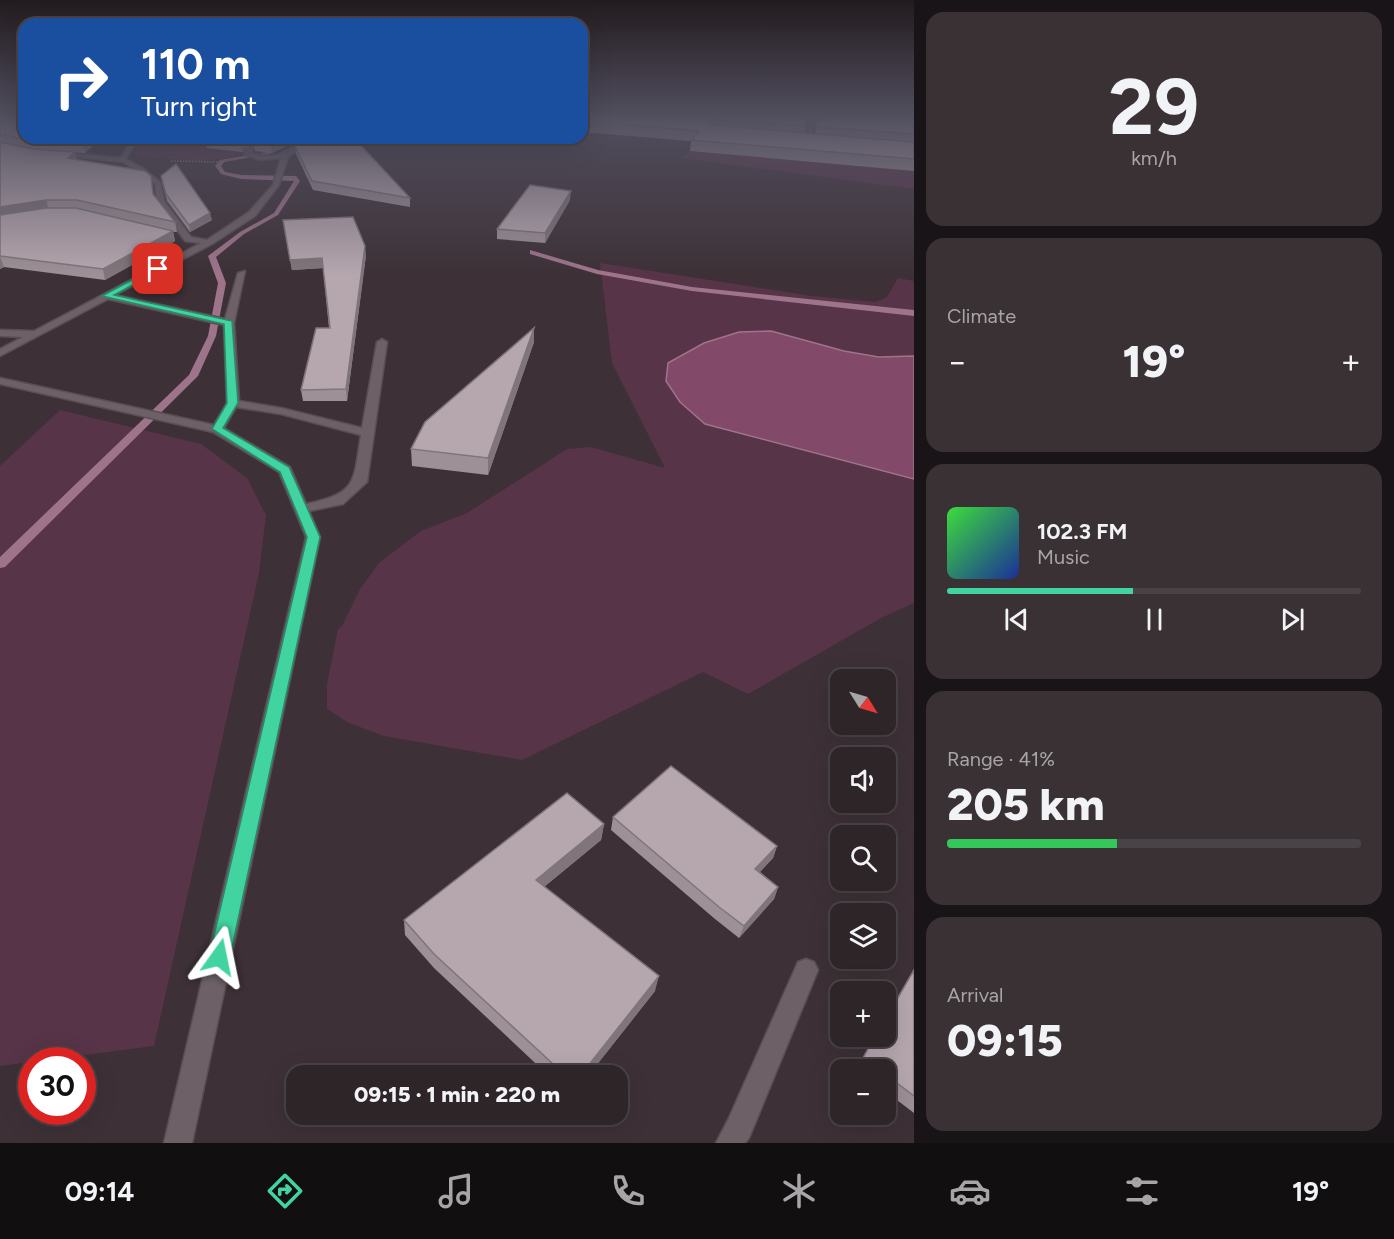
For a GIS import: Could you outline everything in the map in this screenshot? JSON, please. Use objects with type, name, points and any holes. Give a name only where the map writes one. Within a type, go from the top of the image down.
[{"type":"street","points":[[139,168],[158,183],[162,202],[184,239],[209,242]]},
{"type":"street","points":[[0,353],[209,242],[252,214],[276,185],[281,168]]},
{"type":"street","points":[[217,429],[233,403],[225,322],[242,273]]},
{"type":"street","points":[[106,296],[225,322]]},
{"type":"street","points":[[0,333],[35,334]]},
{"type":"street","points":[[301,509],[338,501],[360,482],[382,342]]},
{"type":"street","points":[[0,381],[217,429],[285,470],[313,537],[178,1143]]},
{"type":"street","points":[[233,403],[281,411],[368,433]]},
{"type":"street","points":[[730,1143],[739,1128],[806,970]]},
{"type":"shaded area","points":[[759,168],[884,168],[914,171],[914,189]]},
{"type":"shaded area","points":[[600,263],[812,296],[876,302],[887,297],[898,278],[914,281],[914,356],[882,356],[854,352],[796,337],[705,424],[914,479],[914,603],[881,618],[748,694],[703,672],[522,760],[384,736],[349,723],[327,709],[327,684],[338,629],[342,626],[360,589],[379,563],[421,531],[467,513],[567,449],[591,447],[665,468],[612,363]]},
{"type":"shaded area","points":[[771,331],[844,351],[879,357],[914,356],[914,479],[705,424],[680,402],[666,381],[668,363],[704,343],[739,332]]},
{"type":"shaded area","points":[[60,410],[201,444],[247,478],[266,515],[259,573],[154,1046],[96,1054],[96,1047],[18,1047],[18,1064],[0,1066],[0,466]]},
{"type":"building","points":[[0,168],[129,168],[145,171],[151,176],[153,194],[175,222],[77,200],[46,200],[0,207]]},
{"type":"building","points":[[171,168],[179,168],[210,213],[189,225],[166,194],[161,176]]},
{"type":"building","points":[[306,168],[382,168],[410,198],[312,181]]},
{"type":"building","points":[[530,185],[571,191],[545,233],[497,229]]},
{"type":"building","points":[[46,208],[76,208],[173,231],[103,269],[0,256],[0,215]]},
{"type":"building","points":[[353,217],[365,246],[346,389],[301,390],[316,328],[330,328],[322,258],[290,260],[283,220]]},
{"type":"building","points":[[534,328],[488,458],[411,449],[425,422]]},
{"type":"building","points":[[671,766],[777,846],[755,869],[778,887],[744,926],[613,817]]},
{"type":"building","points":[[567,793],[604,824],[536,880],[659,976],[589,1065],[554,1065],[434,954],[404,920]]},
{"type":"building","points":[[914,970],[914,1096],[896,1082],[896,1059],[863,1058],[869,1047],[896,1047],[896,1001]]},
{"type":"waterway","points":[[0,564],[193,376],[212,336],[222,283],[212,256],[242,233],[276,214],[297,181],[296,178],[241,177],[223,173],[220,168]]},
{"type":"waterway","points":[[533,252],[597,272],[692,289],[914,313]]},
{"type":"route","points":[[158,269],[106,296],[229,323],[233,403],[217,429],[285,470],[313,537],[219,957]]}]
